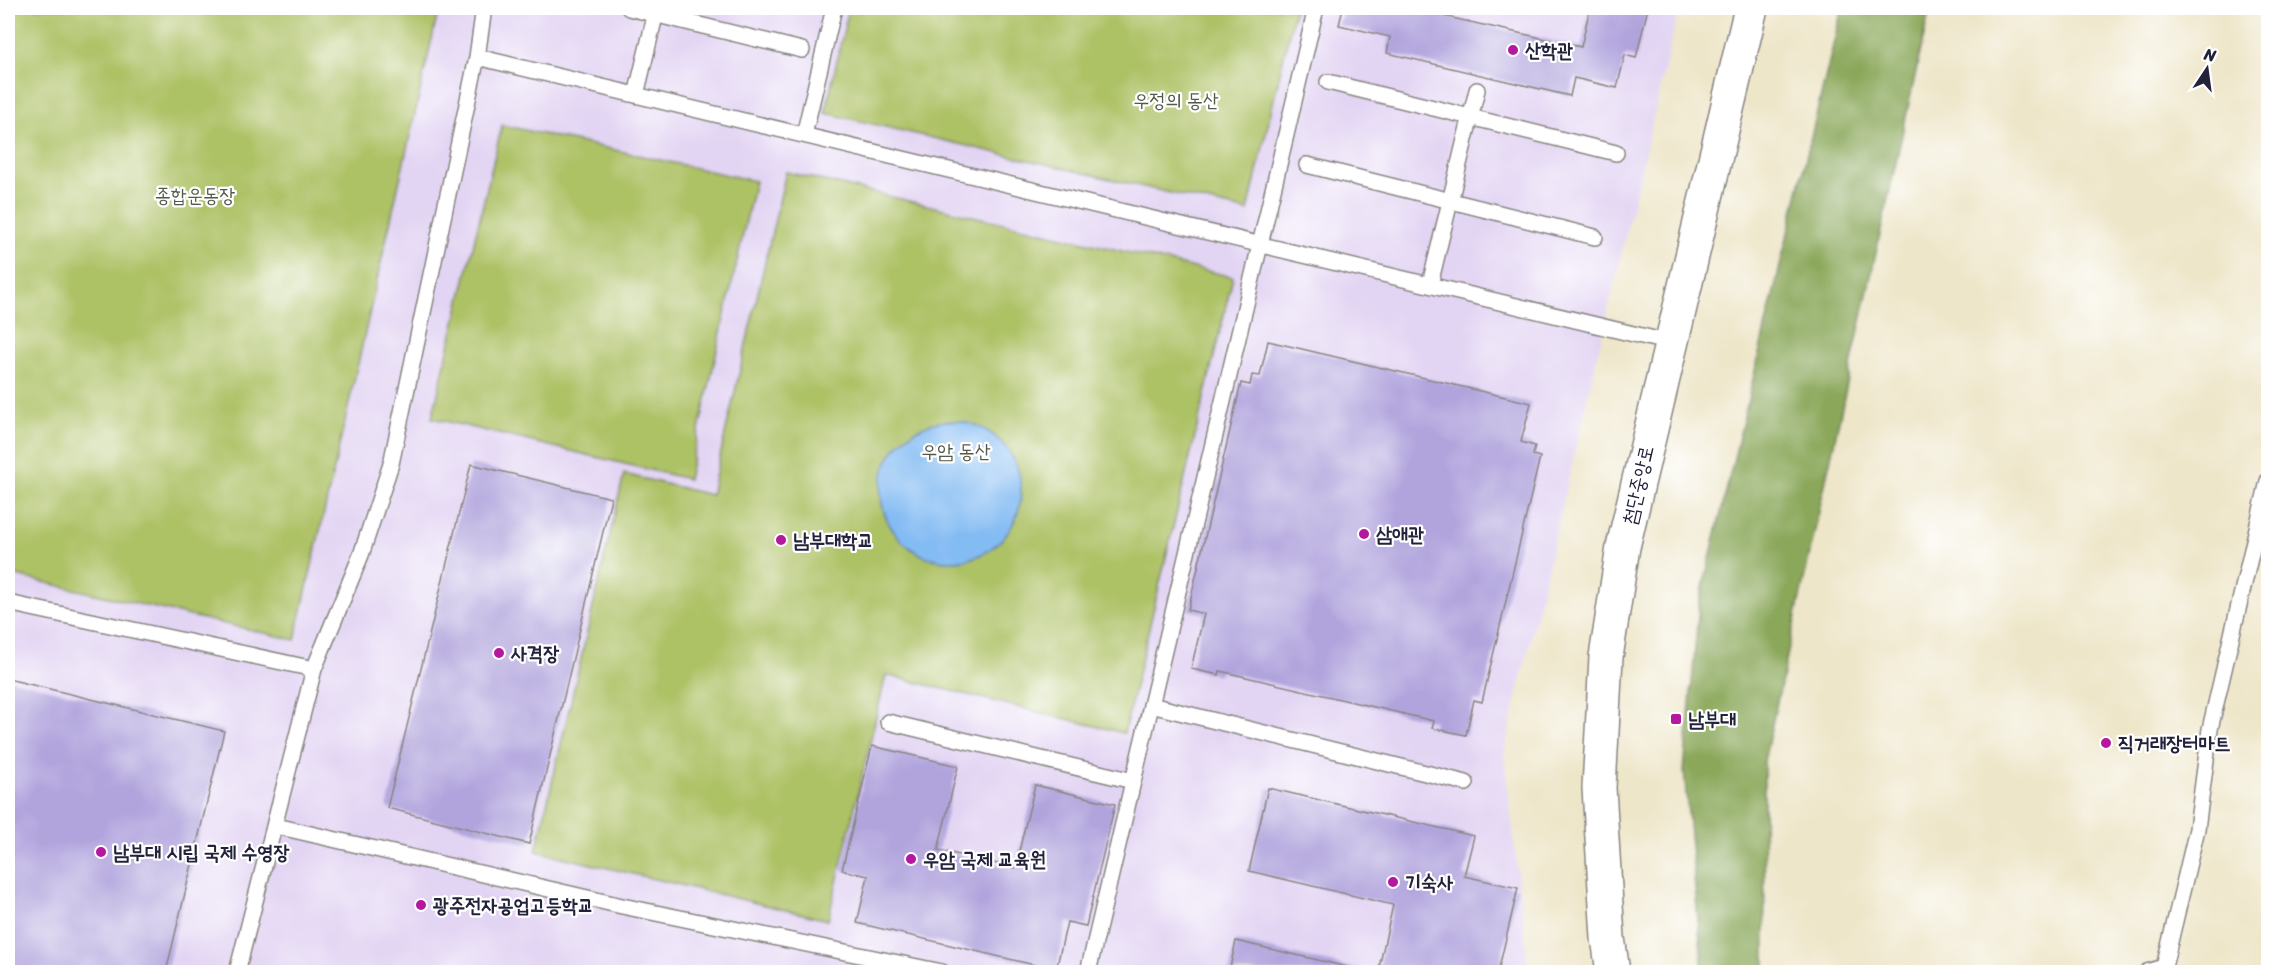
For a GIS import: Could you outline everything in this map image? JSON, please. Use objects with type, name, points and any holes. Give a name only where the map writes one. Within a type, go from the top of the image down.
[{"type":"street","name":"첨단중앙로","points":[[1613,972],[1608,938],[1599,788],[1606,657],[1623,547],[1751,8]]},
{"type":"lane","points":[[237,972],[269,837],[276,826],[314,669],[361,555],[391,464],[477,57],[484,8]]},
{"type":"lane","points":[[629,8],[656,11],[802,50]]},
{"type":"lane","points":[[804,135],[834,8]]},
{"type":"lane","points":[[1088,972],[1316,8]]},
{"type":"lane","points":[[636,95],[656,11]]},
{"type":"lane","points":[[477,57],[1671,343]]},
{"type":"lane","points":[[1328,82],[1616,153]]},
{"type":"lane","points":[[1430,284],[1477,90]]},
{"type":"lane","points":[[1306,165],[1595,237]]},
{"type":"lane","points":[[2147,972],[2164,967],[2167,956],[2197,829],[2210,729],[2268,480]]},
{"type":"lane","points":[[8,603],[314,669]]},
{"type":"lane","points":[[1151,705],[1466,783]]},
{"type":"lane","points":[[888,722],[1133,781]]},
{"type":"lane","points":[[276,826],[622,906],[942,972]]},
{"type":"shaded area","name":"남부대학교","points":[[8,8],[1679,8],[1504,753],[1529,972],[8,972]]},
{"type":"green space","name":"종합운동장","points":[[8,8],[439,8],[295,640],[8,574]]},
{"type":"green space","name":"우정의 동산","points":[[849,8],[1295,8],[1248,211],[825,113]]},
{"type":"green space","points":[[1842,8],[1930,8],[1764,761],[1765,972],[1703,972],[1684,771],[1699,604]]},
{"type":"green space","points":[[502,125],[755,181],[688,479],[432,418]]},
{"type":"green space","name":"우암 동산","points":[[786,172],[1233,277],[1124,733],[886,675],[828,920],[536,851],[624,474],[711,495]]},
{"type":"water","points":[[951,421],[978,426],[1001,441],[1016,464],[1021,491],[1016,518],[1001,541],[978,556],[951,561],[924,556],[901,541],[886,518],[881,491],[886,464],[901,441],[924,426]]},
{"type":"building","name":"산학관","points":[[1343,8],[1408,8],[1581,47],[1590,8],[1648,8],[1636,58],[1625,55],[1617,88],[1574,78],[1570,96],[1387,53],[1390,37],[1339,25]]},
{"type":"building","name":"삼애관","points":[[1268,341],[1531,403],[1521,442],[1535,446],[1533,455],[1540,457],[1482,702],[1474,700],[1466,735],[1432,728],[1434,721],[1220,671],[1219,675],[1191,669],[1204,614],[1188,610],[1241,383],[1250,385],[1252,375],[1260,376]]},
{"type":"building","name":"사격장","points":[[471,464],[611,498],[529,844],[387,808]]},
{"type":"building","name":"남부대 시립 국제 수영장","points":[[8,679],[224,731],[166,972],[8,972]]},
{"type":"building","name":"우암 국제 교육원","points":[[872,746],[958,766],[938,850],[1015,868],[1035,785],[1115,804],[1086,926],[1067,922],[1056,970],[857,923],[868,876],[842,870]]},
{"type":"building","name":"기숙사","points":[[1268,788],[1474,836],[1464,876],[1518,888],[1498,972],[1378,972],[1393,905],[1249,871]]},
{"type":"building","points":[[1236,941],[1369,972],[1229,972]]},
{"type":"place","name":"산학관","points":[[1513,50]]},
{"type":"place","name":"삼애관","points":[[1364,534]]},
{"type":"place","name":"남부대학교","points":[[781,540]]},
{"type":"place","name":"사격장","points":[[499,653]]},
{"type":"place","name":"남부대","points":[[1676,719]]},
{"type":"place","name":"직거래장터마트","points":[[2106,743]]},
{"type":"place","name":"남부대 시립 국제 수영장","points":[[101,852]]},
{"type":"place","name":"우암 국제 교육원","points":[[911,859]]},
{"type":"place","name":"기숙사","points":[[1393,882]]},
{"type":"place","name":"광주전자공업고등학교","points":[[421,905]]}]
